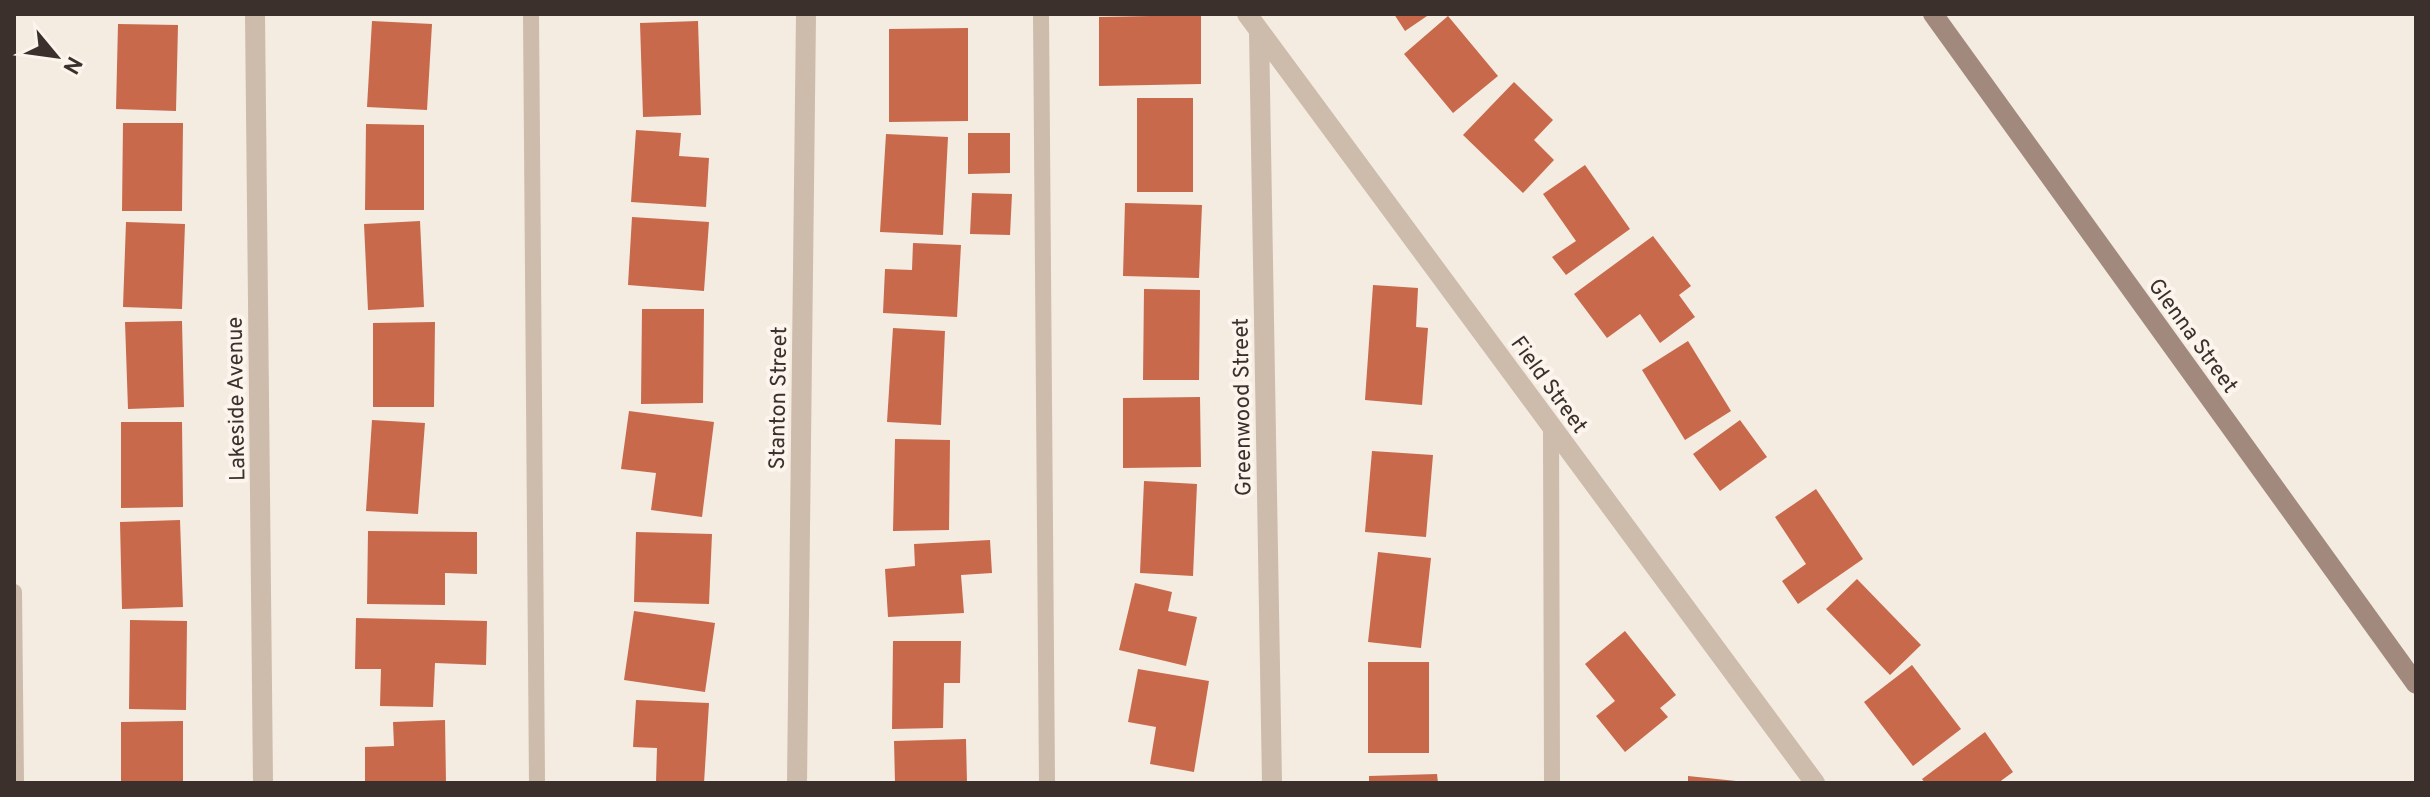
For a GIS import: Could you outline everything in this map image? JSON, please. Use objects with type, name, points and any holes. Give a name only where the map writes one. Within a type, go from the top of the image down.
[{"type":"main road","name":"Glenna Street","points":[[1933,14],[2416,684]]},
{"type":"street","name":"Lakeside Avenue","points":[[255,14],[263,783]]},
{"type":"street","name":"Stanton Street","points":[[797,783],[806,14]]},
{"type":"street","name":"Field Street","points":[[1253,22],[1551,426],[1800,773],[1815,783]]},
{"type":"street","name":"Greenwood Street","points":[[1253,22],[1272,783]]},
{"type":"lane","points":[[531,14],[537,783]]},
{"type":"lane","points":[[1041,14],[1047,783]]},
{"type":"lane","points":[[1551,426],[1552,783]]},
{"type":"lane","points":[[14,592],[16,783]]},
{"type":"building","points":[[1394,14],[1430,14],[1405,31]]},
{"type":"building","points":[[1201,15],[1201,84],[1099,86],[1099,17]]},
{"type":"building","points":[[1448,16],[1498,76],[1453,113],[1404,54]]},
{"type":"building","points":[[372,21],[432,24],[427,110],[367,107]]},
{"type":"building","points":[[698,21],[701,115],[643,117],[640,23]]},
{"type":"building","points":[[118,24],[178,25],[176,111],[116,109]]},
{"type":"building","points":[[968,28],[968,121],[889,122],[889,29]]},
{"type":"building","points":[[1514,82],[1553,120],[1534,140],[1554,160],[1523,193],[1463,135]]},
{"type":"building","points":[[1137,98],[1193,98],[1193,192],[1137,192]]},
{"type":"building","points":[[123,123],[183,123],[182,211],[122,211]]},
{"type":"building","points":[[366,124],[424,125],[424,210],[365,210]]},
{"type":"building","points":[[636,130],[681,133],[679,156],[709,158],[706,207],[631,202]]},
{"type":"building","points":[[968,133],[1010,133],[1010,173],[968,174]]},
{"type":"building","points":[[886,134],[948,137],[943,235],[880,232]]},
{"type":"building","points":[[1585,165],[1630,229],[1566,275],[1552,257],[1576,241],[1543,194]]},
{"type":"building","points":[[972,193],[1012,194],[1010,235],[970,234]]},
{"type":"building","points":[[1125,203],[1202,205],[1199,278],[1123,276]]},
{"type":"building","points":[[632,217],[709,222],[704,291],[628,285]]},
{"type":"building","points":[[420,221],[424,307],[368,310],[364,224]]},
{"type":"building","points":[[126,222],[185,224],[182,309],[123,307]]},
{"type":"building","points":[[1653,236],[1691,286],[1679,295],[1695,317],[1660,343],[1640,314],[1607,338],[1574,294]]},
{"type":"building","points":[[913,243],[961,245],[957,317],[883,313],[885,269],[912,270]]},
{"type":"building","points":[[1373,285],[1418,288],[1416,327],[1428,328],[1422,405],[1365,400]]},
{"type":"building","points":[[1144,289],[1200,290],[1199,380],[1143,380]]},
{"type":"building","points":[[642,309],[704,309],[703,403],[641,404]]},
{"type":"building","points":[[182,321],[184,407],[128,409],[125,322]]},
{"type":"building","points":[[435,322],[434,407],[373,407],[373,323]]},
{"type":"building","points":[[893,328],[945,331],[941,425],[887,422]]},
{"type":"building","points":[[1688,341],[1731,411],[1685,440],[1642,370]]},
{"type":"building","points":[[1200,397],[1201,467],[1123,468],[1123,398]]},
{"type":"building","points":[[629,411],[714,422],[702,517],[651,510],[656,473],[621,469]]},
{"type":"building","points":[[372,420],[425,423],[418,514],[366,511]]},
{"type":"building","points":[[1740,420],[1767,457],[1720,491],[1693,454]]},
{"type":"building","points":[[121,422],[182,422],[183,507],[121,508]]},
{"type":"building","points":[[895,439],[950,440],[949,530],[893,531]]},
{"type":"building","points":[[1372,451],[1433,455],[1426,537],[1365,532]]},
{"type":"building","points":[[1144,481],[1197,484],[1193,576],[1140,573]]},
{"type":"building","points":[[1816,489],[1863,559],[1798,604],[1782,581],[1806,564],[1775,517]]},
{"type":"building","points":[[180,520],[183,607],[122,609],[120,522]]},
{"type":"building","points":[[368,531],[477,532],[477,574],[445,573],[445,605],[367,604]]},
{"type":"building","points":[[636,532],[712,534],[709,604],[634,602]]},
{"type":"building","points":[[990,540],[992,573],[961,575],[964,613],[888,617],[885,569],[915,566],[914,544]]},
{"type":"building","points":[[1378,552],[1431,558],[1421,648],[1368,642]]},
{"type":"building","points":[[1857,579],[1921,645],[1890,675],[1826,609]]},
{"type":"building","points":[[1135,583],[1172,592],[1168,611],[1197,617],[1186,666],[1119,650]]},
{"type":"building","points":[[634,611],[715,623],[705,692],[624,680]]},
{"type":"building","points":[[356,618],[487,621],[486,665],[435,663],[433,707],[380,706],[381,669],[355,669]]},
{"type":"building","points":[[130,620],[187,621],[186,710],[129,709]]},
{"type":"building","points":[[1625,631],[1676,695],[1660,708],[1668,717],[1625,752],[1596,716],[1615,701],[1585,664]]},
{"type":"building","points":[[893,641],[961,641],[960,683],[944,683],[943,728],[892,729]]},
{"type":"building","points":[[1368,662],[1429,662],[1429,753],[1368,753]]},
{"type":"building","points":[[1912,665],[1961,729],[1913,766],[1864,702]]},
{"type":"building","points":[[1138,669],[1209,681],[1194,772],[1150,764],[1156,727],[1128,722]]},
{"type":"building","points":[[636,700],[709,703],[704,783],[656,783],[657,748],[633,747]]},
{"type":"building","points":[[445,720],[446,783],[365,783],[365,747],[394,746],[393,722]]},
{"type":"building","points":[[183,721],[183,783],[121,783],[121,722]]},
{"type":"building","points":[[1985,732],[2013,772],[1998,783],[1925,783],[1922,779]]},
{"type":"building","points":[[966,739],[967,783],[895,783],[894,741]]},
{"type":"building","points":[[1437,774],[1438,783],[1369,783],[1369,776]]},
{"type":"building","points":[[1688,776],[1736,781],[1688,783]]}]
